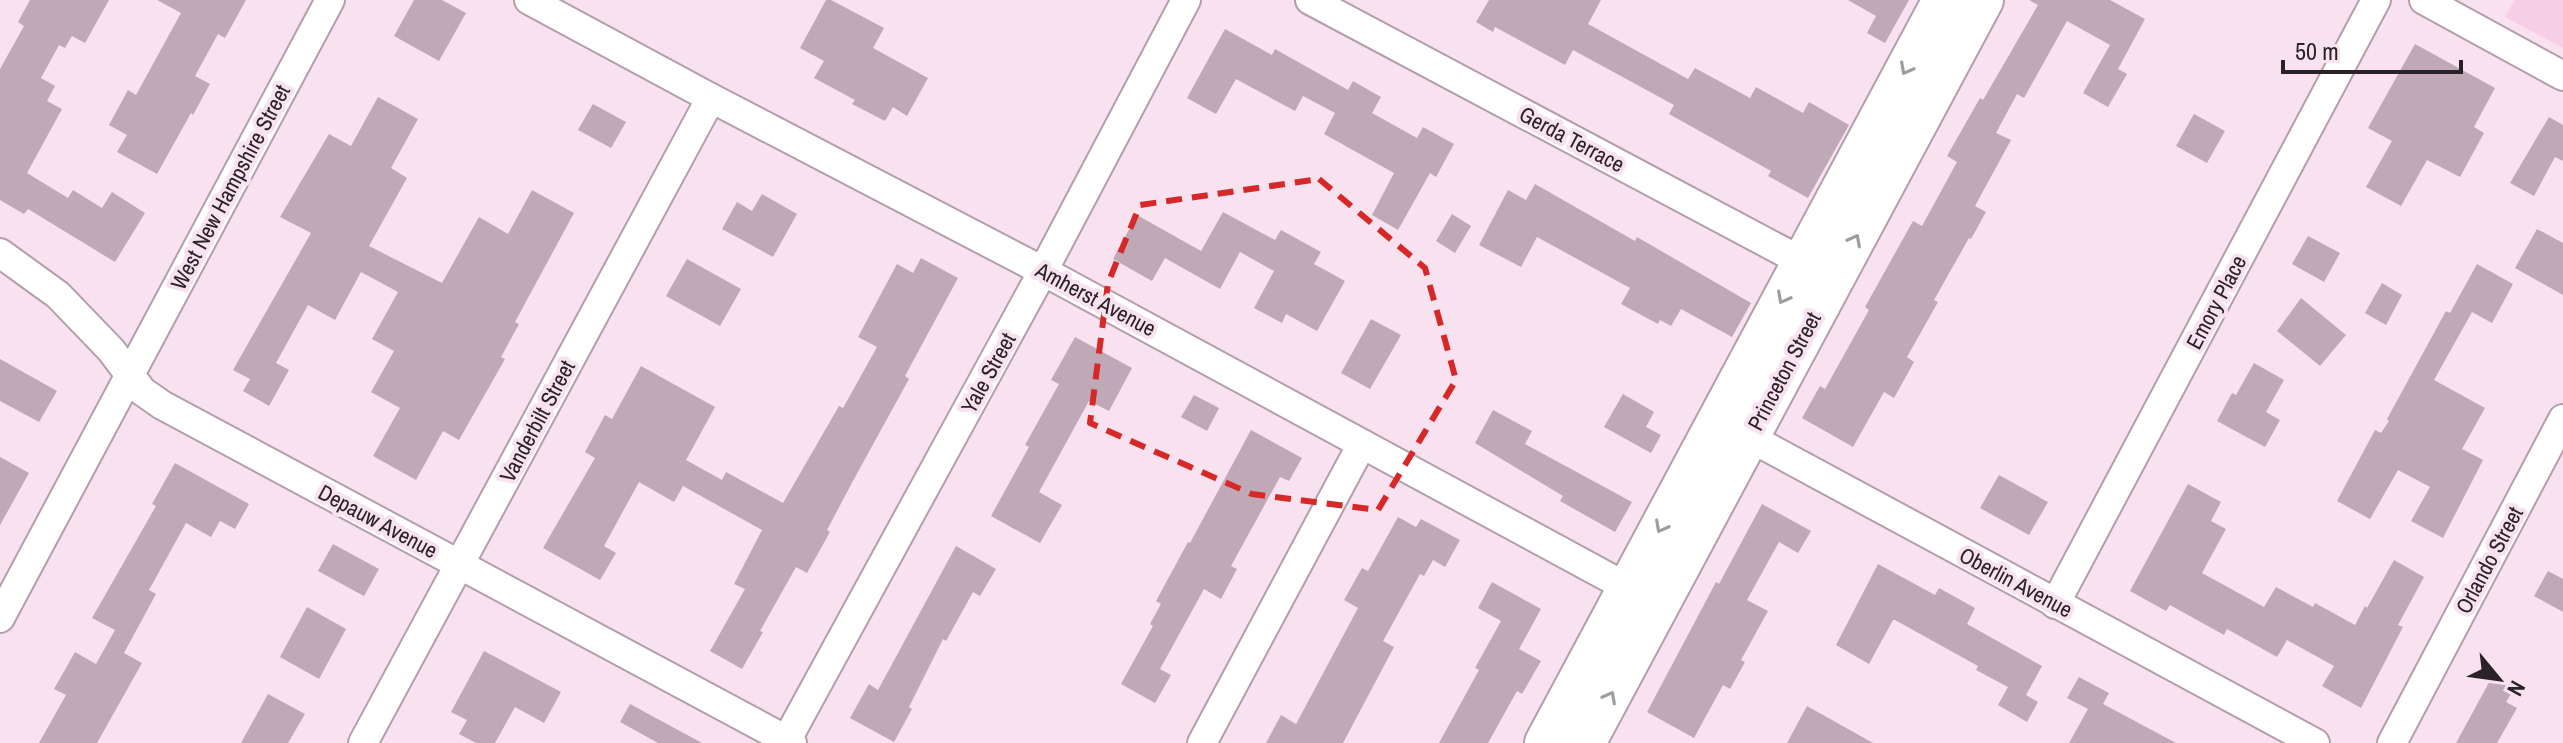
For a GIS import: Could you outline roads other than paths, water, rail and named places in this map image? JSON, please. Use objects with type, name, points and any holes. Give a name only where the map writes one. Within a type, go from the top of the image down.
[{"type":"main road","name":"Princeton Street","points":[[1578,736],[1643,597],[1818,270],[1943,0]]},
{"type":"main road","name":"Princeton Street","points":[[1818,270],[1983,0]]},
{"type":"street","name":"West New Hampshire Street","points":[[1,615],[330,0]]},
{"type":"street","name":"Amherst Avenue","points":[[529,0],[1043,271],[1643,597]]},
{"type":"street","name":"Yale Street","points":[[788,742],[1186,0]]},
{"type":"street","name":"Gerda Terrace","points":[[1310,0],[1818,270]]},
{"type":"street","name":"Emory Place","points":[[2055,604],[2376,0]]},
{"type":"street","points":[[2424,0],[2563,76]]},
{"type":"street","name":"Vanderbilt Street","points":[[363,743],[711,98]]},
{"type":"street","name":"Depauw Avenue","points":[[0,253],[58,295],[111,350],[142,391],[162,405],[788,742]]},
{"type":"street","name":"Orlando Street","points":[[2392,743],[2563,419]]},
{"type":"street","name":"Oberlin Avenue","points":[[1733,429],[2315,743]]},
{"type":"street","points":[[1202,743],[1362,444]]}]
